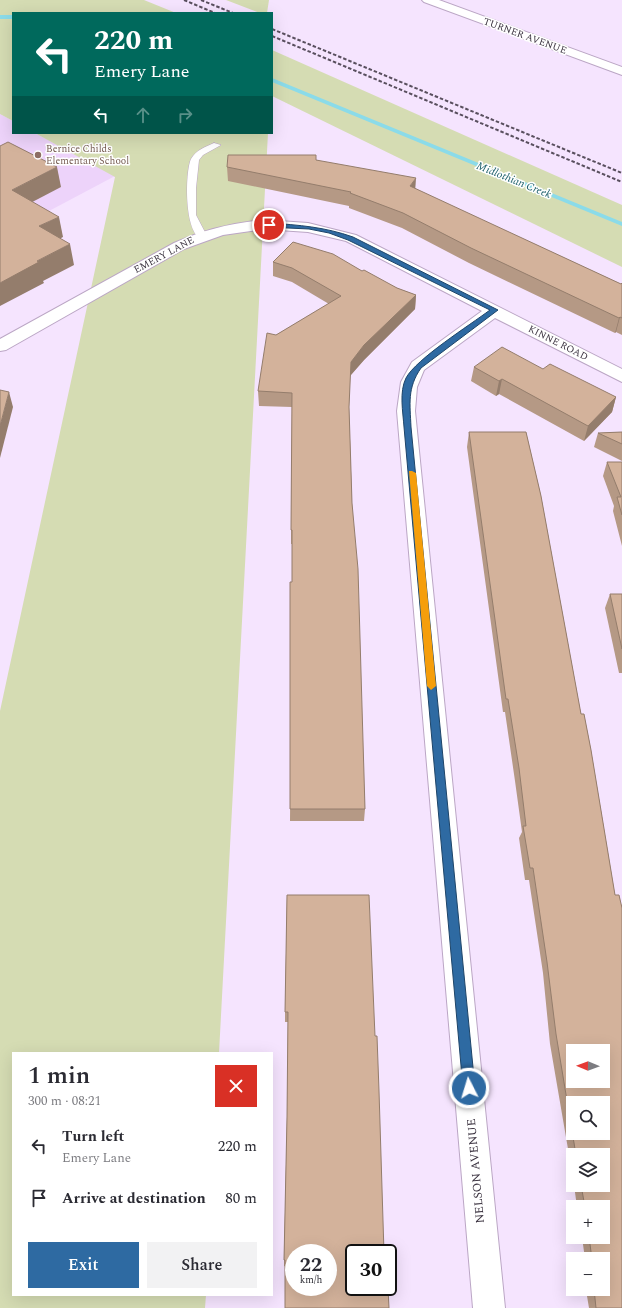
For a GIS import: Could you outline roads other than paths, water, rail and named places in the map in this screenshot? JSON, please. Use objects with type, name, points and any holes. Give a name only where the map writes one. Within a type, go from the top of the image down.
[{"type":"street","name":"TURNER AVENUE","points":[[428,0],[622,71]]},
{"type":"street","name":"EMERY LANE","points":[[0,346],[179,246],[202,236],[233,228],[262,226],[309,227],[331,231],[351,238],[495,310]]},
{"type":"street","name":"KINNE ROAD","points":[[495,310],[622,376]]},
{"type":"street","name":"NELSON AVENUE","points":[[489,1308],[406,411],[406,393],[410,379],[418,366],[495,310]]},
{"type":"lane","points":[[202,236],[192,215],[192,188],[195,160],[200,153],[217,145]]},
{"type":"waterway","points":[[0,17],[12,17]]},
{"type":"waterway","name":"Midlothian Creek","points":[[273,80],[622,224]]},
{"type":"railway","points":[[184,0],[213,12]]},
{"type":"railway","points":[[201,0],[231,12]]},
{"type":"railway","points":[[273,29],[622,173]]},
{"type":"railway","points":[[273,36],[622,182]]},
{"type":"place","name":"Bernice Childs Elementary School","points":[[38,155]]}]
